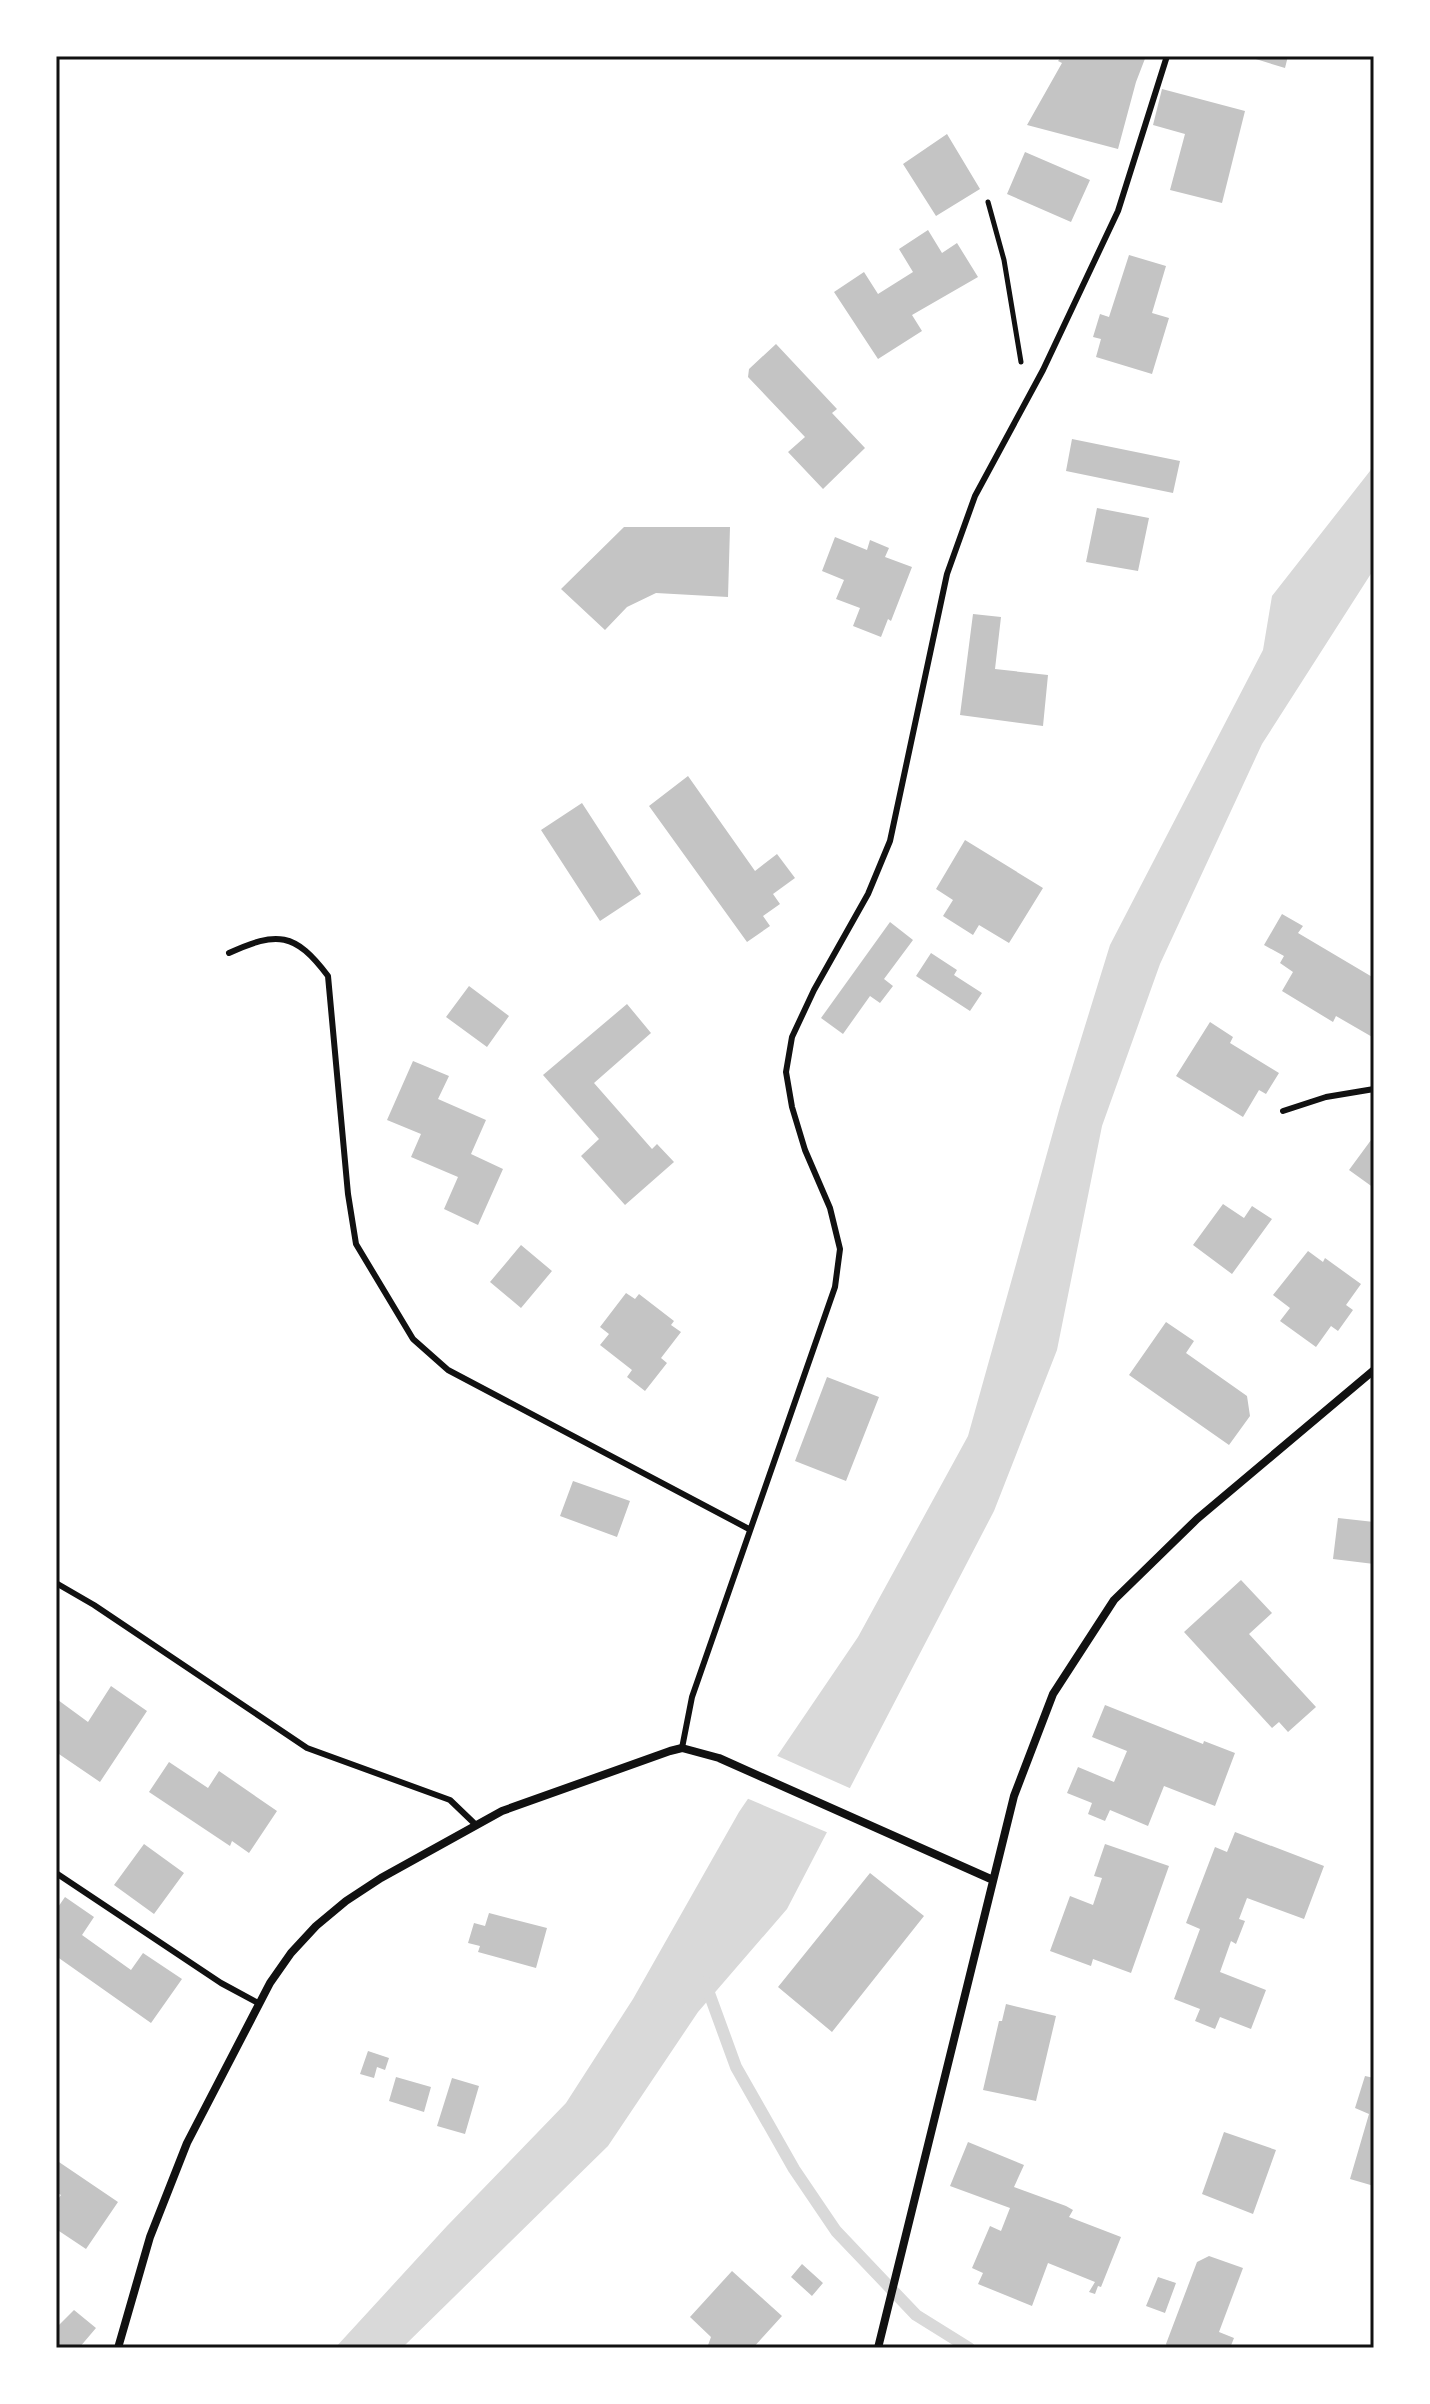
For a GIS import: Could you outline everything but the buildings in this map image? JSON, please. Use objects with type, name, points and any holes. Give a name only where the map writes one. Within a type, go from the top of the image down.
[{"type":"street","points":[[878,2348],[1014,1796],[1053,1694],[1114,1600],[1197,1519],[1374,1370]]},
{"type":"street","points":[[118,2348],[150,2237],[178,2163],[258,2003],[291,1953],[330,1914],[392,1871],[502,1811],[682,1748],[719,1758],[993,1880]]},
{"type":"lane","points":[[682,1748],[692,1697],[835,1287],[840,1249],[830,1208],[805,1150],[792,1107],[786,1072],[792,1037],[814,990],[868,894],[890,841],[947,574],[975,496],[1027,400],[1118,211],[1167,56]]},
{"type":"lane","points":[[229,953],[274,937],[292,942],[314,957],[328,976],[348,1194],[356,1244],[413,1339],[448,1370],[749,1529]]},
{"type":"lane","points":[[1283,1111],[1326,1097],[1374,1089]]},
{"type":"lane","points":[[56,1583],[94,1605],[307,1748],[450,1800],[476,1825]]},
{"type":"lane","points":[[56,1873],[221,1983],[258,2003]]},
{"type":"path","points":[[988,202],[1004,260],[1027,400]]},
{"type":"shaded area","points":[[1374,463],[1374,569],[1262,744],[1160,964],[1102,1126],[1057,1350],[994,1511],[787,1909],[698,2012],[608,2146],[402,2348],[335,2348],[566,2103],[633,1999],[739,1812],[858,1637],[968,1436],[1060,1107],[1110,945],[1263,650],[1272,596]]},
{"type":"pier","points":[[773,1754],[854,1790],[831,1834],[744,1797]]},
{"type":"waterway","points":[[705,1982],[736,2067],[794,2169],[836,2231],[916,2315],[969,2348]]}]
